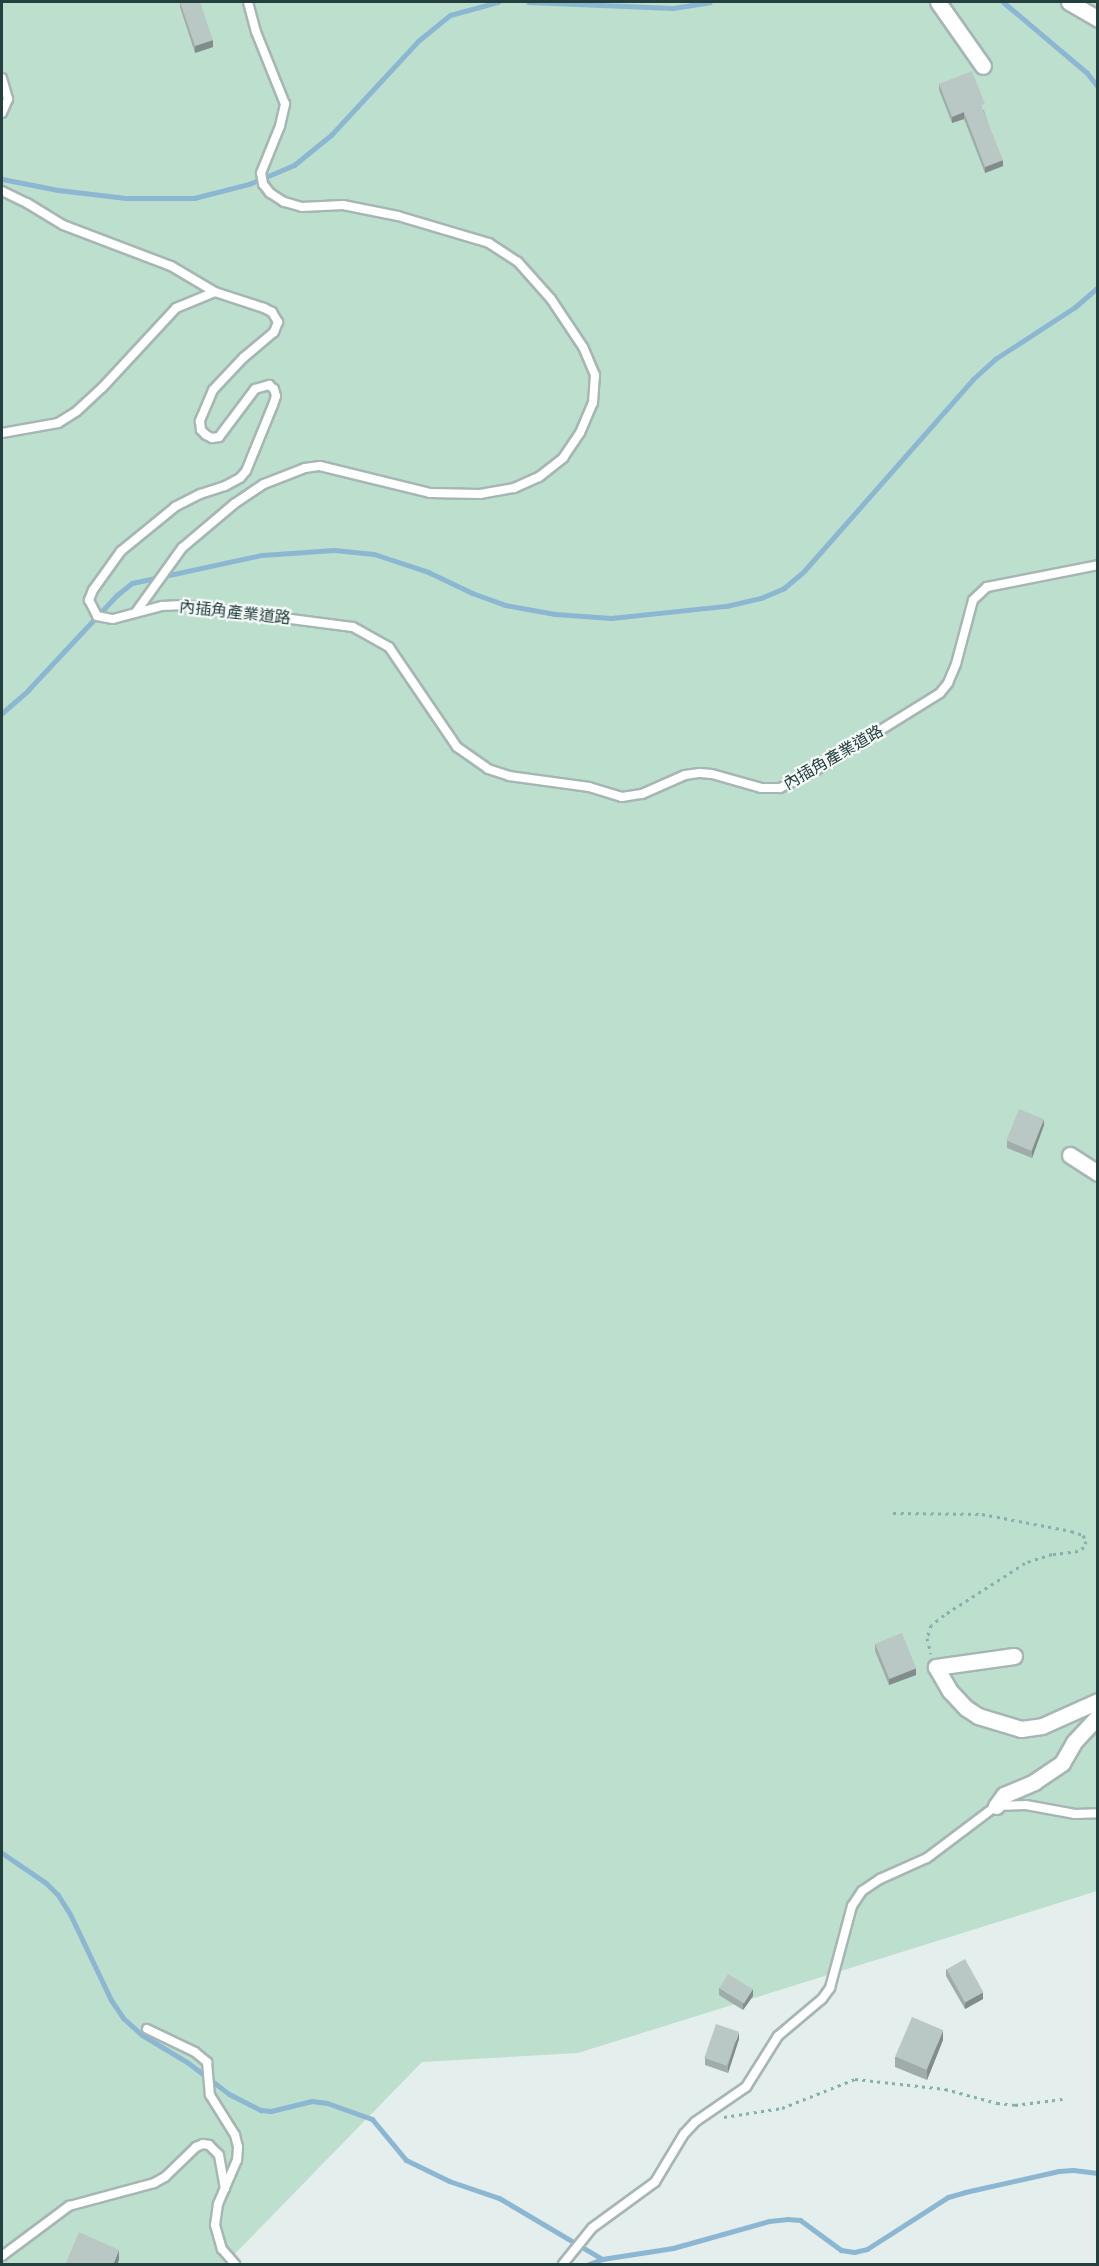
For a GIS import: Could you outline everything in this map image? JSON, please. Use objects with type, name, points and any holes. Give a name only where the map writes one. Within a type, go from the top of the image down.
[{"type":"street","points":[[938,2],[983,66]]},
{"type":"street","points":[[1069,2],[1098,19]]},
{"type":"street","points":[[1070,1155],[1098,1173]]},
{"type":"street","points":[[1014,1656],[936,1667],[950,1691],[966,1708],[978,1716],[1021,1729],[1042,1726],[1098,1701]]},
{"type":"street","points":[[996,1806],[1004,1795],[1034,1782],[1062,1763],[1074,1742],[1098,1716]]},
{"type":"lane","points":[[136,612],[167,565],[182,548],[234,504],[264,484],[305,468],[320,465],[430,493],[480,494],[514,488],[538,477],[563,458],[580,433],[593,403],[595,375],[584,346],[551,299],[518,262],[489,243],[398,216],[343,205],[302,207],[284,202],[270,193],[263,184],[261,173],[280,126],[285,104],[256,32],[248,2]]},
{"type":"lane","points":[[2,78],[8,99],[2,113]]},
{"type":"lane","points":[[2,191],[63,225],[171,266],[215,292]]},
{"type":"lane","points":[[2,434],[58,423],[77,411],[102,388],[176,308],[215,292]]},
{"type":"lane","name":"內插角產業道路","points":[[215,292],[272,312],[278,322],[274,332],[244,357],[213,390],[201,414],[201,430],[212,438],[219,437],[255,388],[261,385],[269,385],[274,389],[276,396],[273,405],[246,471],[240,478],[175,507],[121,551],[93,590],[89,600],[97,616],[107,620],[136,612],[183,604],[353,627],[389,647],[458,747],[472,759],[509,776],[589,787],[611,795],[631,797],[686,775],[700,773],[712,774],[761,788],[780,788],[794,782],[940,693],[948,683],[956,664],[973,600],[987,587],[1098,565]]},
{"type":"lane","points":[[562,2265],[592,2228],[655,2182],[684,2134],[707,2114],[746,2087],[778,2036],[822,1999],[830,1988],[852,1906],[862,1891],[880,1879],[927,1858],[996,1806],[1026,1805],[1075,1814],[1098,1813]]},
{"type":"lane","points":[[147,2029],[195,2052],[207,2062],[210,2095],[235,2135],[238,2147],[233,2175],[218,2204],[214,2225],[222,2248],[235,2265]]},
{"type":"lane","points":[[2,2256],[69,2206],[154,2183],[165,2177],[196,2146],[209,2145],[219,2155],[225,2188]]},
{"type":"path","points":[[893,1513],[982,1514],[1071,1531],[1083,1535],[1086,1541],[1084,1547],[1078,1551],[1052,1554],[1025,1563],[938,1620],[931,1626],[927,1638],[936,1667]]},
{"type":"path","points":[[707,2114],[728,2117],[782,2108],[855,2079],[945,2088],[1006,2104],[1063,2098]]},
{"type":"green space","points":[[2,2],[1097,2],[1097,1891],[578,2053],[422,2062],[225,2264],[2,2264]]},
{"type":"building","points":[[180,2],[200,2],[213,40],[195,46]]},
{"type":"building","points":[[972,71],[985,104],[981,105],[1003,160],[985,167],[964,112],[952,117],[939,84]]},
{"type":"building","points":[[1019,1109],[1044,1119],[1031,1151],[1006,1141]]},
{"type":"building","points":[[902,1633],[916,1668],[889,1679],[875,1644]]},
{"type":"building","points":[[965,1959],[983,1992],[965,2002],[947,1969]]},
{"type":"building","points":[[728,1974],[753,1989],[744,2004],[719,1989]]},
{"type":"building","points":[[912,2017],[943,2030],[926,2070],[895,2057]]},
{"type":"building","points":[[716,2024],[739,2032],[727,2066],[704,2058]]},
{"type":"building","points":[[79,2232],[119,2250],[113,2265],[65,2265]]},
{"type":"waterway","points":[[2,179],[58,190],[126,198],[194,198],[249,184],[294,165],[331,135],[418,41],[450,15],[498,2]]},
{"type":"waterway","points":[[528,2],[673,8],[710,2]]},
{"type":"waterway","points":[[1003,2],[1087,73],[1098,87]]},
{"type":"waterway","points":[[2,713],[28,690],[117,595],[132,583],[262,555],[334,550],[374,554],[428,572],[472,593],[505,605],[555,614],[611,618],[726,606],[761,598],[784,588],[804,571],[973,379],[995,359],[1075,307],[1098,287]]},
{"type":"waterway","points":[[2,1853],[46,1883],[58,1895],[70,1914],[111,2000],[123,2018],[142,2035],[187,2062],[229,2094],[261,2110],[271,2111],[312,2101],[327,2103],[372,2119],[406,2160],[449,2181],[499,2198],[602,2259]]},
{"type":"waterway","points":[[589,2264],[602,2259],[673,2248],[769,2221],[787,2219],[800,2220],[841,2250],[854,2252],[867,2249],[948,2197],[1059,2171],[1098,2173]]}]
